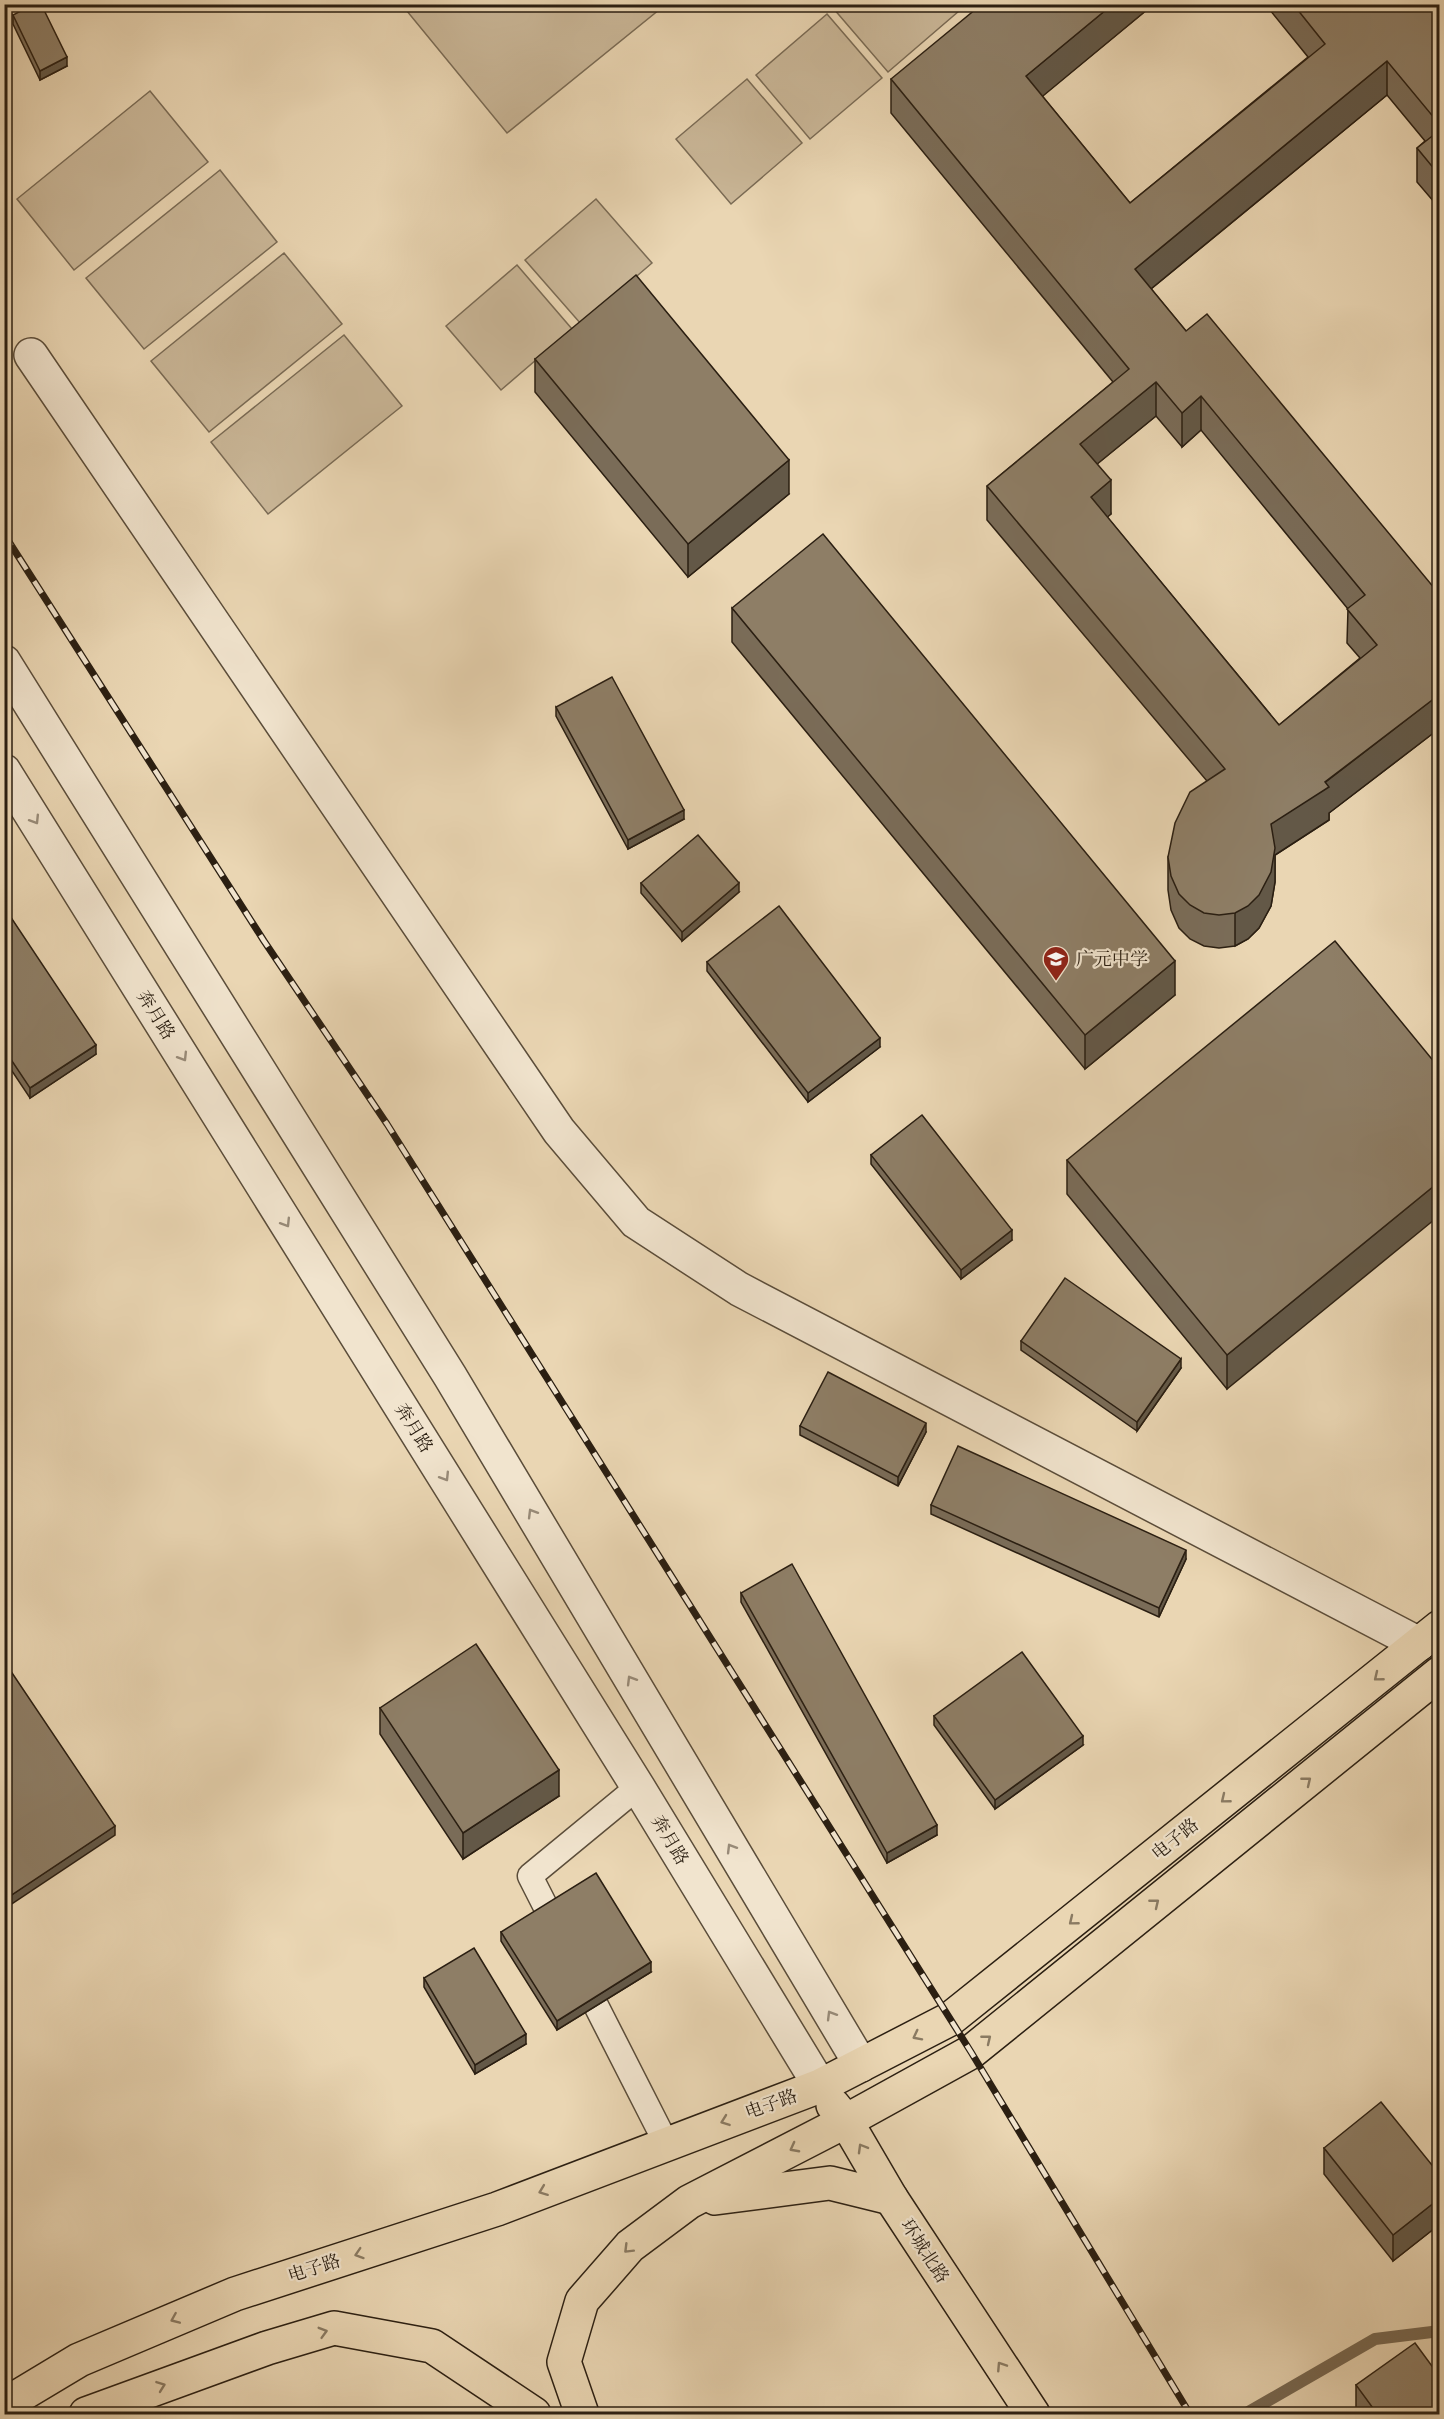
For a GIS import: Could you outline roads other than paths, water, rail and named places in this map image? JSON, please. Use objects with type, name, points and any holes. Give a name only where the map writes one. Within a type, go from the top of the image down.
[{"type":"main road","name":"电子路","points":[[4,2405],[79,2360],[235,2294],[497,2209],[820,2086],[950,2019],[1429,1636]]},
{"type":"main road","name":"电子路","points":[[582,2415],[564,2362],[582,2301],[630,2246],[689,2202],[846,2121],[971,2052],[1440,1673]]},
{"type":"main road","name":"环城北路","points":[[820,2086],[846,2121],[891,2198],[1033,2415]]},
{"type":"main road","points":[[689,2202],[830,2183],[891,2198]]},
{"type":"main road","points":[[86,2415],[267,2348],[334,2328],[432,2346],[534,2415]]},
{"type":"street","points":[[31,355],[560,1131],[636,1222],[739,1289],[1429,1636]]},
{"type":"street","points":[[4,662],[450,1376],[861,2065]]},
{"type":"street","name":"奔月路","points":[[4,771],[638,1787],[820,2086]]},
{"type":"lane","points":[[638,1787],[530,1876],[666,2143]]},
{"type":"waterway","points":[[1245,2414],[1375,2339],[1440,2331]]},
{"type":"railway","points":[[4,534],[264,941],[387,1124],[971,2052],[1190,2414]]},
{"type":"place","name":"广元中学","points":[[1056,982]]}]
